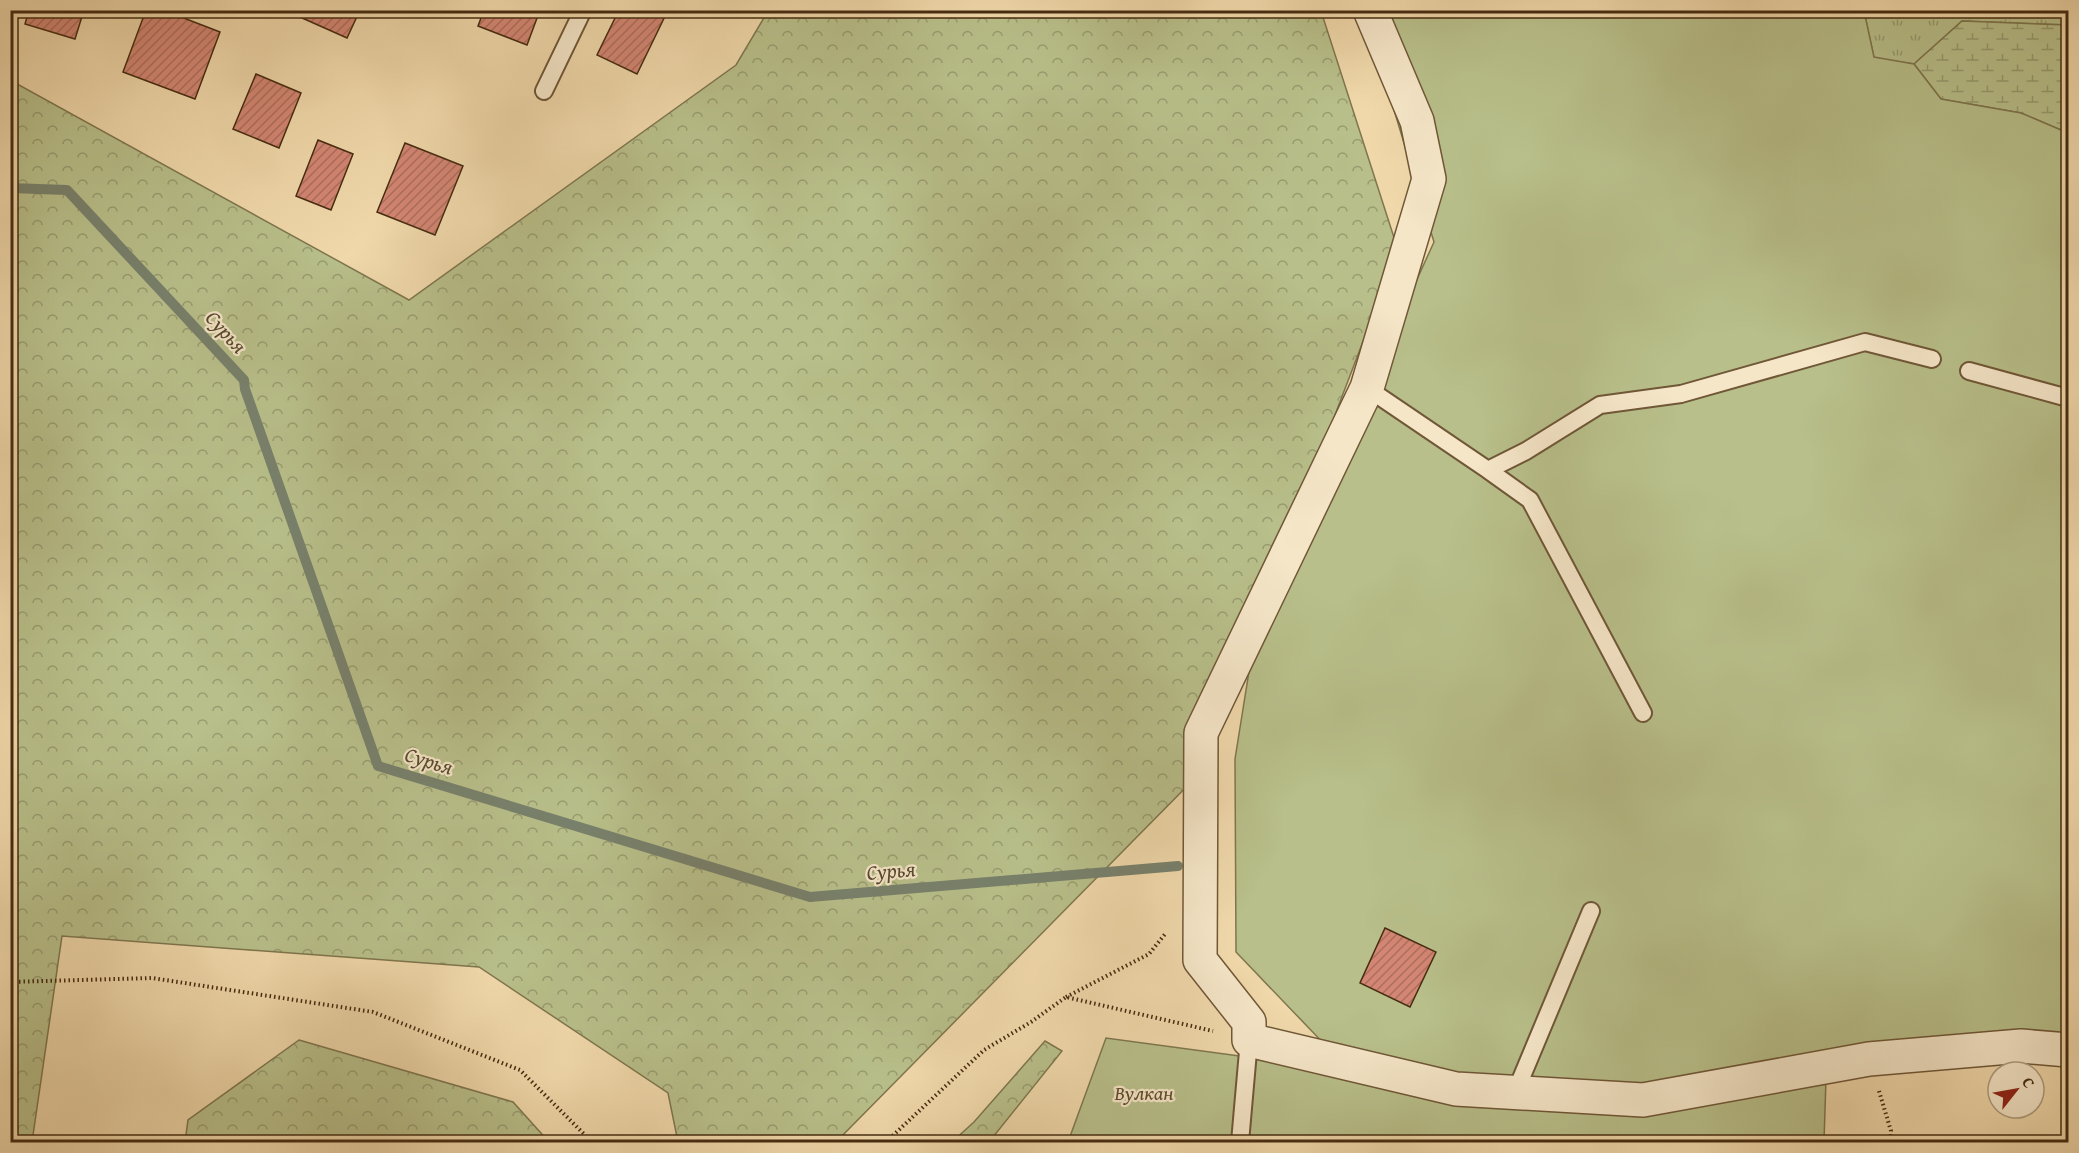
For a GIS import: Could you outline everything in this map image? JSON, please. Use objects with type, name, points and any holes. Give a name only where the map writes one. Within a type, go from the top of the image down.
[{"type":"street","points":[[1370,10],[1417,121],[1429,179],[1367,388],[1201,733],[1200,960],[1249,1022],[1249,1040],[1456,1089],[1643,1100],[1869,1059],[2021,1046],[2068,1050]]},
{"type":"lane","points":[[544,91],[583,10]]},
{"type":"lane","points":[[1488,470],[1526,451],[1600,405],[1681,394],[1865,342],[1932,359]]},
{"type":"lane","points":[[1969,371],[2068,398]]},
{"type":"lane","points":[[1367,388],[1530,500],[1643,713]]},
{"type":"lane","points":[[1515,1093],[1591,911]]},
{"type":"lane","points":[[1240,1143],[1249,1040]]},
{"type":"path","points":[[886,1143],[984,1050],[1031,1022],[1066,997],[1149,954],[1200,889]]},
{"type":"path","points":[[10,982],[152,978],[374,1012],[520,1070],[592,1143]]},
{"type":"path","points":[[1066,997],[1249,1040]]},
{"type":"path","points":[[1869,1059],[1891,1131],[1890,1143]]},
{"type":"green space","points":[[768,11],[1321,11],[1398,250],[1197,776],[836,1142],[678,1142],[668,1093],[479,967],[62,936],[32,1142],[11,1142],[10,80],[409,300],[736,65]]},
{"type":"green space","name":"Вулкан","points":[[1364,11],[1864,11],[1874,57],[1914,64],[1941,99],[2021,113],[2068,133],[2068,1039],[1826,1079],[1824,1142],[1068,1142],[1106,1038],[1247,1057],[1422,1096],[1328,1048],[1236,952],[1235,759],[1255,634],[1434,242]]},
{"type":"green space","points":[[1864,11],[2068,11],[2068,25],[1962,21],[1914,64],[1874,58]]},
{"type":"green space","points":[[1962,21],[2068,25],[2068,133],[2021,113],[1941,99],[1914,64]]},
{"type":"green space","points":[[299,1040],[513,1102],[549,1142],[185,1142],[188,1120]]},
{"type":"green space","points":[[1045,1041],[1062,1051],[989,1142],[952,1142],[974,1122]]},
{"type":"building","points":[[29,10],[84,10],[75,39],[25,24]]},
{"type":"building","points":[[146,10],[163,10],[220,32],[195,99],[123,72]]},
{"type":"building","points":[[303,10],[360,10],[347,38],[300,17]]},
{"type":"building","points":[[484,10],[540,10],[527,45],[478,26]]},
{"type":"building","points":[[619,10],[668,10],[637,74],[597,55]]},
{"type":"building","points":[[256,74],[301,93],[279,148],[233,129]]},
{"type":"building","points":[[318,140],[353,154],[331,210],[296,196]]},
{"type":"building","points":[[405,143],[463,166],[435,235],[377,212]]},
{"type":"building","points":[[1385,928],[1436,952],[1410,1007],[1360,983]]},
{"type":"waterway","name":"Сурья","points":[[10,188],[67,190],[244,380],[245,389],[378,766],[810,897],[1178,866]]}]
